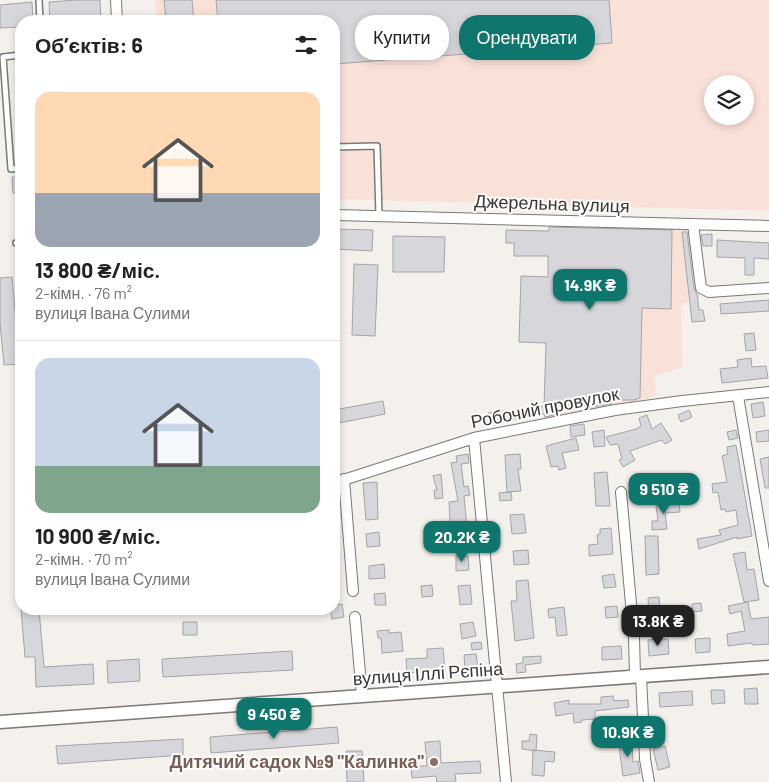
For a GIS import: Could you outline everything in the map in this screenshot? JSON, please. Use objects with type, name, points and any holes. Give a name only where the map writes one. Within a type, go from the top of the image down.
[{"type":"street","points":[[116,0],[117,15]]},
{"type":"street","name":"Джерельна вулиця","points":[[340,215],[769,226]]},
{"type":"street","points":[[693,224],[701,288],[709,292],[769,288]]},
{"type":"street","name":"Робочий провулок","points":[[340,481],[474,438],[616,410],[769,392]]},
{"type":"street","points":[[738,396],[769,581]]},
{"type":"street","points":[[474,438],[506,782]]},
{"type":"street","points":[[340,489],[353,591]]},
{"type":"street","points":[[621,492],[645,759],[649,782]]},
{"type":"street","points":[[355,617],[362,695]]},
{"type":"street","name":"вулиця Іллі Рєпіна","points":[[0,722],[769,667]]},
{"type":"lane","points":[[38,0],[39,15]]},
{"type":"lane","points":[[15,56],[3,57],[11,169],[15,169]]},
{"type":"lane","points":[[340,147],[377,146],[379,216]]},
{"type":"shaded area","points":[[155,0],[769,0],[769,211],[340,199],[340,15],[156,15]]},
{"type":"shaded area","points":[[549,222],[691,227],[700,298],[690,300],[681,306],[682,367],[654,376],[657,396],[545,419],[544,414],[489,423],[488,413],[544,405]]},
{"type":"building","points":[[100,0],[101,15],[50,15],[49,2]]},
{"type":"building","points":[[164,0],[192,0],[193,15],[165,15]]},
{"type":"building","points":[[216,0],[609,0],[612,43],[595,44],[595,15],[459,15],[459,55],[449,55],[449,15],[355,15],[355,60],[387,60],[340,64],[340,15],[217,15]]},
{"type":"building","points":[[32,2],[33,15],[15,15],[15,27],[0,28],[0,5]]},
{"type":"building","points":[[12,177],[15,177],[15,193],[13,193]]},
{"type":"building","points":[[549,227],[672,230],[671,309],[642,308],[640,398],[634,400],[611,400],[611,404],[598,406],[554,410],[554,415],[545,417],[544,414],[489,423],[488,413],[544,406],[546,343],[519,342],[521,276],[548,277],[548,256],[514,256],[514,243],[506,243],[506,230],[549,231]]},
{"type":"building","points":[[340,229],[373,230],[372,251],[340,249]]},
{"type":"building","points":[[682,232],[687,232],[694,289],[697,294],[699,310],[703,310],[705,321],[692,322]]},
{"type":"building","points":[[712,234],[712,246],[703,246],[701,235]]},
{"type":"building","points":[[393,236],[445,237],[444,272],[393,272]]},
{"type":"building","points":[[717,240],[769,243],[769,259],[754,258],[754,275],[745,275],[745,258],[717,257]]},
{"type":"building","points":[[354,264],[378,265],[375,336],[352,335]]},
{"type":"building","points":[[12,277],[15,310],[15,364],[4,365],[0,323],[0,278]]},
{"type":"building","points":[[769,300],[769,311],[721,314],[720,304]]},
{"type":"building","points":[[754,333],[756,350],[746,351],[744,334]]},
{"type":"building","points":[[751,358],[752,367],[766,366],[768,378],[722,383],[720,369],[738,367],[737,360]]},
{"type":"building","points":[[383,401],[385,414],[340,423],[340,409]]},
{"type":"building","points":[[763,402],[765,416],[753,418],[751,404]]},
{"type":"building","points":[[689,410],[692,417],[681,422],[678,415]]},
{"type":"building","points":[[647,415],[652,429],[661,423],[672,440],[665,444],[662,440],[630,451],[635,460],[623,467],[619,460],[622,459],[618,444],[610,445],[606,437],[636,429],[641,426],[639,418]]},
{"type":"building","points":[[584,424],[585,435],[571,437],[570,426]]},
{"type":"building","points":[[604,430],[605,446],[594,447],[592,432]]},
{"type":"building","points":[[736,430],[738,438],[729,440],[727,432]]},
{"type":"building","points":[[769,430],[769,441],[757,442],[756,432]]},
{"type":"building","points":[[576,438],[579,450],[562,453],[566,468],[559,470],[558,466],[551,467],[546,446]]},
{"type":"building","points":[[736,445],[752,536],[737,539],[737,537],[699,549],[697,539],[721,535],[719,530],[738,525],[736,510],[726,512],[725,509],[721,510],[718,492],[713,493],[712,484],[727,482],[722,456],[728,454],[727,447]]},
{"type":"building","points":[[468,454],[469,463],[461,464],[464,487],[468,486],[470,495],[464,496],[468,539],[451,540],[449,502],[458,501],[451,463],[457,462],[456,456]]},
{"type":"building","points":[[520,454],[521,469],[518,469],[521,491],[507,492],[505,455]]},
{"type":"building","points":[[769,457],[769,488],[765,488],[760,459]]},
{"type":"building","points":[[607,472],[610,506],[596,506],[594,473]]},
{"type":"building","points":[[441,474],[443,498],[435,499],[434,490],[437,490],[433,476]]},
{"type":"building","points":[[650,481],[654,499],[642,501],[639,483]]},
{"type":"building","points":[[377,482],[378,519],[366,520],[363,483]]},
{"type":"building","points":[[511,492],[512,500],[500,501],[499,493]]},
{"type":"building","points":[[679,503],[680,512],[665,513],[667,529],[652,530],[652,521],[658,521],[656,506]]},
{"type":"building","points":[[524,514],[526,533],[512,534],[510,515]]},
{"type":"building","points":[[611,528],[613,554],[589,556],[589,545],[598,544],[597,535],[600,534],[600,529]]},
{"type":"building","points":[[379,532],[380,546],[367,547],[366,534]]},
{"type":"building","points":[[645,536],[658,536],[659,574],[646,575]]},
{"type":"building","points":[[528,550],[529,564],[514,565],[513,551]]},
{"type":"building","points":[[745,552],[747,570],[754,569],[759,600],[744,602],[733,554]]},
{"type":"building","points":[[456,556],[468,556],[469,570],[456,571]]},
{"type":"building","points":[[384,564],[385,578],[369,579],[369,566]]},
{"type":"building","points":[[614,574],[616,587],[604,588],[602,576]]},
{"type":"building","points":[[528,580],[534,638],[515,641],[511,601],[517,601],[516,581]]},
{"type":"building","points":[[432,585],[433,596],[422,597],[421,586]]},
{"type":"building","points":[[470,585],[472,604],[460,605],[458,586]]},
{"type":"building","points":[[385,593],[386,605],[375,605],[374,594]]},
{"type":"building","points":[[659,597],[660,613],[649,614],[648,598]]},
{"type":"building","points":[[748,602],[751,619],[769,617],[769,644],[752,645],[752,643],[728,646],[727,634],[745,631],[741,611],[730,614],[728,606]]},
{"type":"building","points":[[701,603],[702,611],[693,612],[692,604]]},
{"type":"building","points":[[340,604],[342,604],[344,617],[332,619],[331,615],[340,615]]},
{"type":"building","points":[[617,606],[618,617],[606,618],[605,607]]},
{"type":"building","points":[[564,607],[567,635],[557,636],[555,617],[549,618],[548,609]]},
{"type":"building","points":[[22,615],[40,615],[44,667],[93,664],[94,684],[36,687],[35,657],[25,657]]},
{"type":"building","points":[[678,618],[680,630],[664,632],[663,620]]},
{"type":"building","points":[[183,622],[197,622],[197,635],[183,635]]},
{"type":"building","points":[[473,622],[476,636],[462,639],[460,624]]},
{"type":"building","points":[[389,630],[389,633],[401,632],[403,651],[382,653],[381,638],[378,638],[377,631]]},
{"type":"building","points":[[710,638],[710,652],[696,653],[695,639]]},
{"type":"building","points":[[668,639],[669,654],[649,656],[648,640]]},
{"type":"building","points":[[481,642],[482,649],[472,650],[471,643]]},
{"type":"building","points":[[621,646],[622,659],[602,660],[602,647]]},
{"type":"building","points":[[443,648],[445,671],[407,673],[406,659],[427,658],[427,649]]},
{"type":"building","points":[[292,651],[293,670],[163,677],[162,659]]},
{"type":"building","points":[[476,654],[478,667],[465,669],[464,655]]},
{"type":"building","points":[[541,656],[541,663],[525,665],[526,672],[517,673],[516,664],[523,663],[523,657]]},
{"type":"building","points":[[139,659],[140,681],[108,683],[107,661]]},
{"type":"building","points":[[757,688],[758,704],[745,704],[744,689]]},
{"type":"building","points":[[711,690],[724,690],[725,703],[712,704]]},
{"type":"building","points":[[692,691],[693,705],[660,707],[659,693]]},
{"type":"building","points":[[613,696],[614,701],[628,700],[629,707],[595,711],[595,719],[574,723],[573,713],[556,716],[554,703],[569,700],[569,704],[601,704],[601,697]]},
{"type":"building","points":[[337,727],[339,743],[211,753],[210,737]]},
{"type":"building","points":[[604,731],[616,732],[616,743],[603,743]]},
{"type":"building","points":[[530,734],[537,735],[536,751],[522,749],[522,741],[529,741]]},
{"type":"building","points":[[183,739],[183,755],[58,764],[56,746]]},
{"type":"building","points":[[618,740],[632,740],[633,762],[638,761],[640,773],[623,776]]},
{"type":"building","name":"Дитячий садок №9 \"Калинка\"","points":[[440,741],[441,763],[480,761],[481,773],[455,774],[456,782],[437,782],[436,776],[412,778],[411,766],[427,766],[425,742]]},
{"type":"building","points":[[665,746],[670,767],[658,770],[653,749]]},
{"type":"building","points":[[533,750],[555,752],[554,762],[545,761],[544,776],[532,775]]},
{"type":"building","points":[[346,751],[362,751],[364,782],[347,782]]},
{"type":"place","name":"Дитячий садок №9 \"Калинка\"","points":[[434,762]]}]
